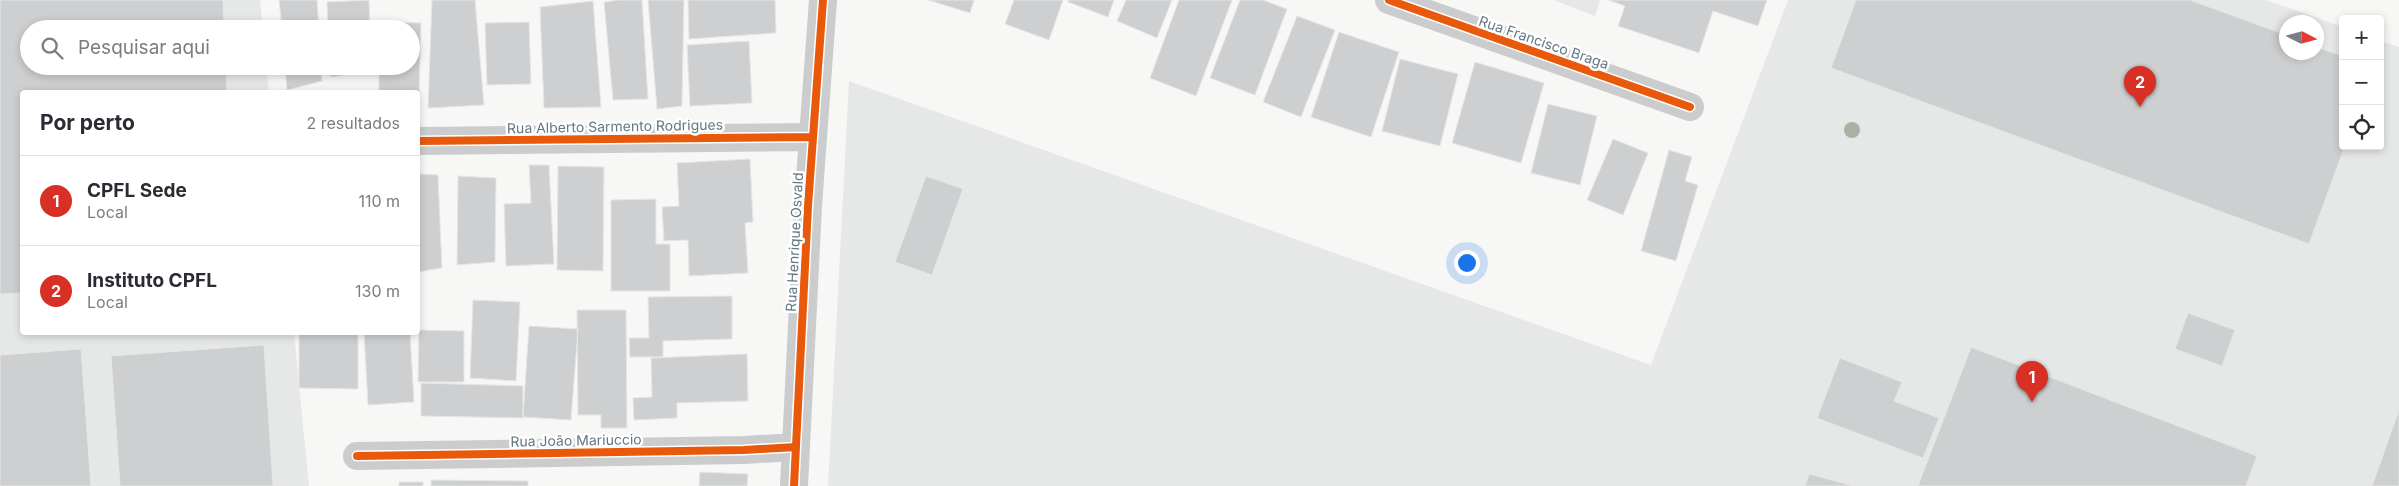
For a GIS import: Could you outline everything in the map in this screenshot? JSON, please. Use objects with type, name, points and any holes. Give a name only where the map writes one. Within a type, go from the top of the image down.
[{"type":"street","name":"Rua Henrique Osvald","points":[[794,486],[813,137],[824,0]]},
{"type":"street","name":"Rua Francisco Braga","points":[[1389,0],[1690,107]]},
{"type":"street","name":"Rua Alberto Sarmento Rodrigues","points":[[420,141],[813,137]]},
{"type":"street","name":"Rua João Mariuccio","points":[[357,456],[744,450],[796,447]]},
{"type":"shaded area","points":[[0,0],[260,0],[262,20],[20,20],[20,75],[267,75],[269,90],[20,90],[20,335],[294,335],[309,486],[0,486]]},
{"type":"shaded area","points":[[1553,0],[1600,0],[1595,16]]},
{"type":"shaded area","points":[[1788,0],[2266,0],[2309,15],[2279,15],[2279,60],[2324,60],[2324,20],[2339,26],[2339,150],[2384,150],[2384,42],[2399,47],[2399,486],[828,486],[849,81],[1651,365]]},
{"type":"building","points":[[0,0],[223,0],[224,20],[20,20],[20,75],[226,75],[227,90],[20,90],[20,293],[0,294]]},
{"type":"building","points":[[279,0],[317,0],[318,20],[281,20]]},
{"type":"building","points":[[369,0],[370,20],[328,20],[327,2]]},
{"type":"building","points":[[432,0],[475,0],[484,105],[428,108]]},
{"type":"building","points":[[642,0],[648,99],[613,100],[604,2]]},
{"type":"building","points":[[648,0],[684,0],[682,106],[657,109]]},
{"type":"building","points":[[688,0],[775,0],[776,33],[689,39]]},
{"type":"building","points":[[928,0],[974,0],[970,13]]},
{"type":"building","points":[[1014,0],[1063,0],[1049,40],[1005,24]]},
{"type":"building","points":[[1068,0],[1114,0],[1108,17],[1068,2]]},
{"type":"building","points":[[1126,0],[1172,0],[1157,38],[1117,21]]},
{"type":"building","points":[[1179,0],[1232,0],[1196,96],[1150,78]]},
{"type":"building","points":[[1240,0],[1263,0],[1287,9],[1255,95],[1210,78]]},
{"type":"building","points":[[1608,0],[1767,0],[1758,26],[1713,11],[1699,53],[1618,26],[1625,6]]},
{"type":"building","points":[[1856,0],[2190,0],[2279,32],[2279,60],[2324,60],[2324,50],[2339,55],[2339,150],[2344,150],[2309,244],[1831,68]]},
{"type":"building","points":[[593,1],[601,107],[544,108],[540,7]]},
{"type":"building","points":[[1297,16],[1335,30],[1301,117],[1263,102]]},
{"type":"building","points":[[529,22],[531,84],[487,85],[485,23]]},
{"type":"building","points":[[420,23],[421,23],[420,59]]},
{"type":"building","points":[[1339,32],[1399,52],[1371,137],[1311,117]]},
{"type":"building","points":[[749,41],[752,103],[690,106],[687,45]]},
{"type":"building","points":[[1400,59],[1458,74],[1440,146],[1382,131]]},
{"type":"building","points":[[1475,62],[1544,83],[1521,163],[1452,143]]},
{"type":"building","points":[[286,75],[322,75],[322,81],[287,90]]},
{"type":"building","points":[[379,75],[420,75],[419,90],[379,90]]},
{"type":"building","points":[[1548,104],[1597,116],[1580,185],[1531,173]]},
{"type":"building","points":[[1613,139],[1648,153],[1623,215],[1587,200]]},
{"type":"building","points":[[1669,150],[1692,157],[1685,181],[1698,185],[1676,261],[1641,251]]},
{"type":"building","points":[[750,159],[753,222],[745,223],[748,273],[689,276],[688,240],[664,241],[662,207],[679,206],[677,163]]},
{"type":"building","points":[[529,165],[549,165],[554,264],[506,266],[504,204],[531,203]]},
{"type":"building","points":[[558,166],[604,167],[603,271],[557,270]]},
{"type":"building","points":[[420,174],[438,175],[442,268],[420,272]]},
{"type":"building","points":[[458,176],[496,178],[495,262],[457,265]]},
{"type":"building","points":[[926,176],[963,189],[932,275],[895,262]]},
{"type":"building","points":[[656,199],[656,244],[670,244],[670,291],[611,291],[611,200]]},
{"type":"building","points":[[732,296],[732,339],[663,341],[663,357],[630,357],[629,338],[649,338],[648,297]]},
{"type":"building","points":[[473,300],[520,302],[516,381],[470,378]]},
{"type":"building","points":[[577,310],[626,310],[627,428],[601,428],[601,415],[578,415]]},
{"type":"building","points":[[2188,313],[2235,330],[2222,366],[2175,349]]},
{"type":"building","points":[[529,326],[578,329],[571,420],[523,417]]},
{"type":"building","points":[[420,330],[464,331],[464,382],[418,382]]},
{"type":"building","points":[[299,335],[358,335],[358,389],[299,388]]},
{"type":"building","points":[[364,335],[410,335],[414,402],[368,405]]},
{"type":"building","points":[[264,345],[273,486],[120,486],[111,356]]},
{"type":"building","points":[[1971,347],[2257,456],[2246,486],[1918,486]]},
{"type":"building","points":[[81,349],[91,486],[0,486],[0,355]]},
{"type":"building","points":[[747,354],[748,401],[677,403],[677,418],[634,420],[633,398],[652,397],[651,358]]},
{"type":"building","points":[[1840,358],[1902,382],[1894,401],[1939,418],[1923,458],[1817,418]]},
{"type":"building","points":[[421,383],[523,386],[523,418],[421,416]]},
{"type":"building","points":[[2399,410],[2399,486],[2372,486]]},
{"type":"building","points":[[700,472],[748,474],[747,486],[699,486]]},
{"type":"building","points":[[1809,474],[1854,486],[1805,486]]},
{"type":"building","points":[[431,480],[528,481],[528,486],[431,486]]},
{"type":"building","points":[[399,482],[423,482],[423,486],[399,486]]},
{"type":"cycle path","points":[[794,486],[808,206],[823,0]]},
{"type":"cycle path","points":[[1389,0],[1690,107]]},
{"type":"cycle path","points":[[420,141],[813,137]]},
{"type":"cycle path","points":[[357,456],[744,450],[796,447]]},
{"type":"place","name":"Instituto CPFL","points":[[2140,107]]},
{"type":"place","name":"CPFL Sede","points":[[2032,402]]}]
